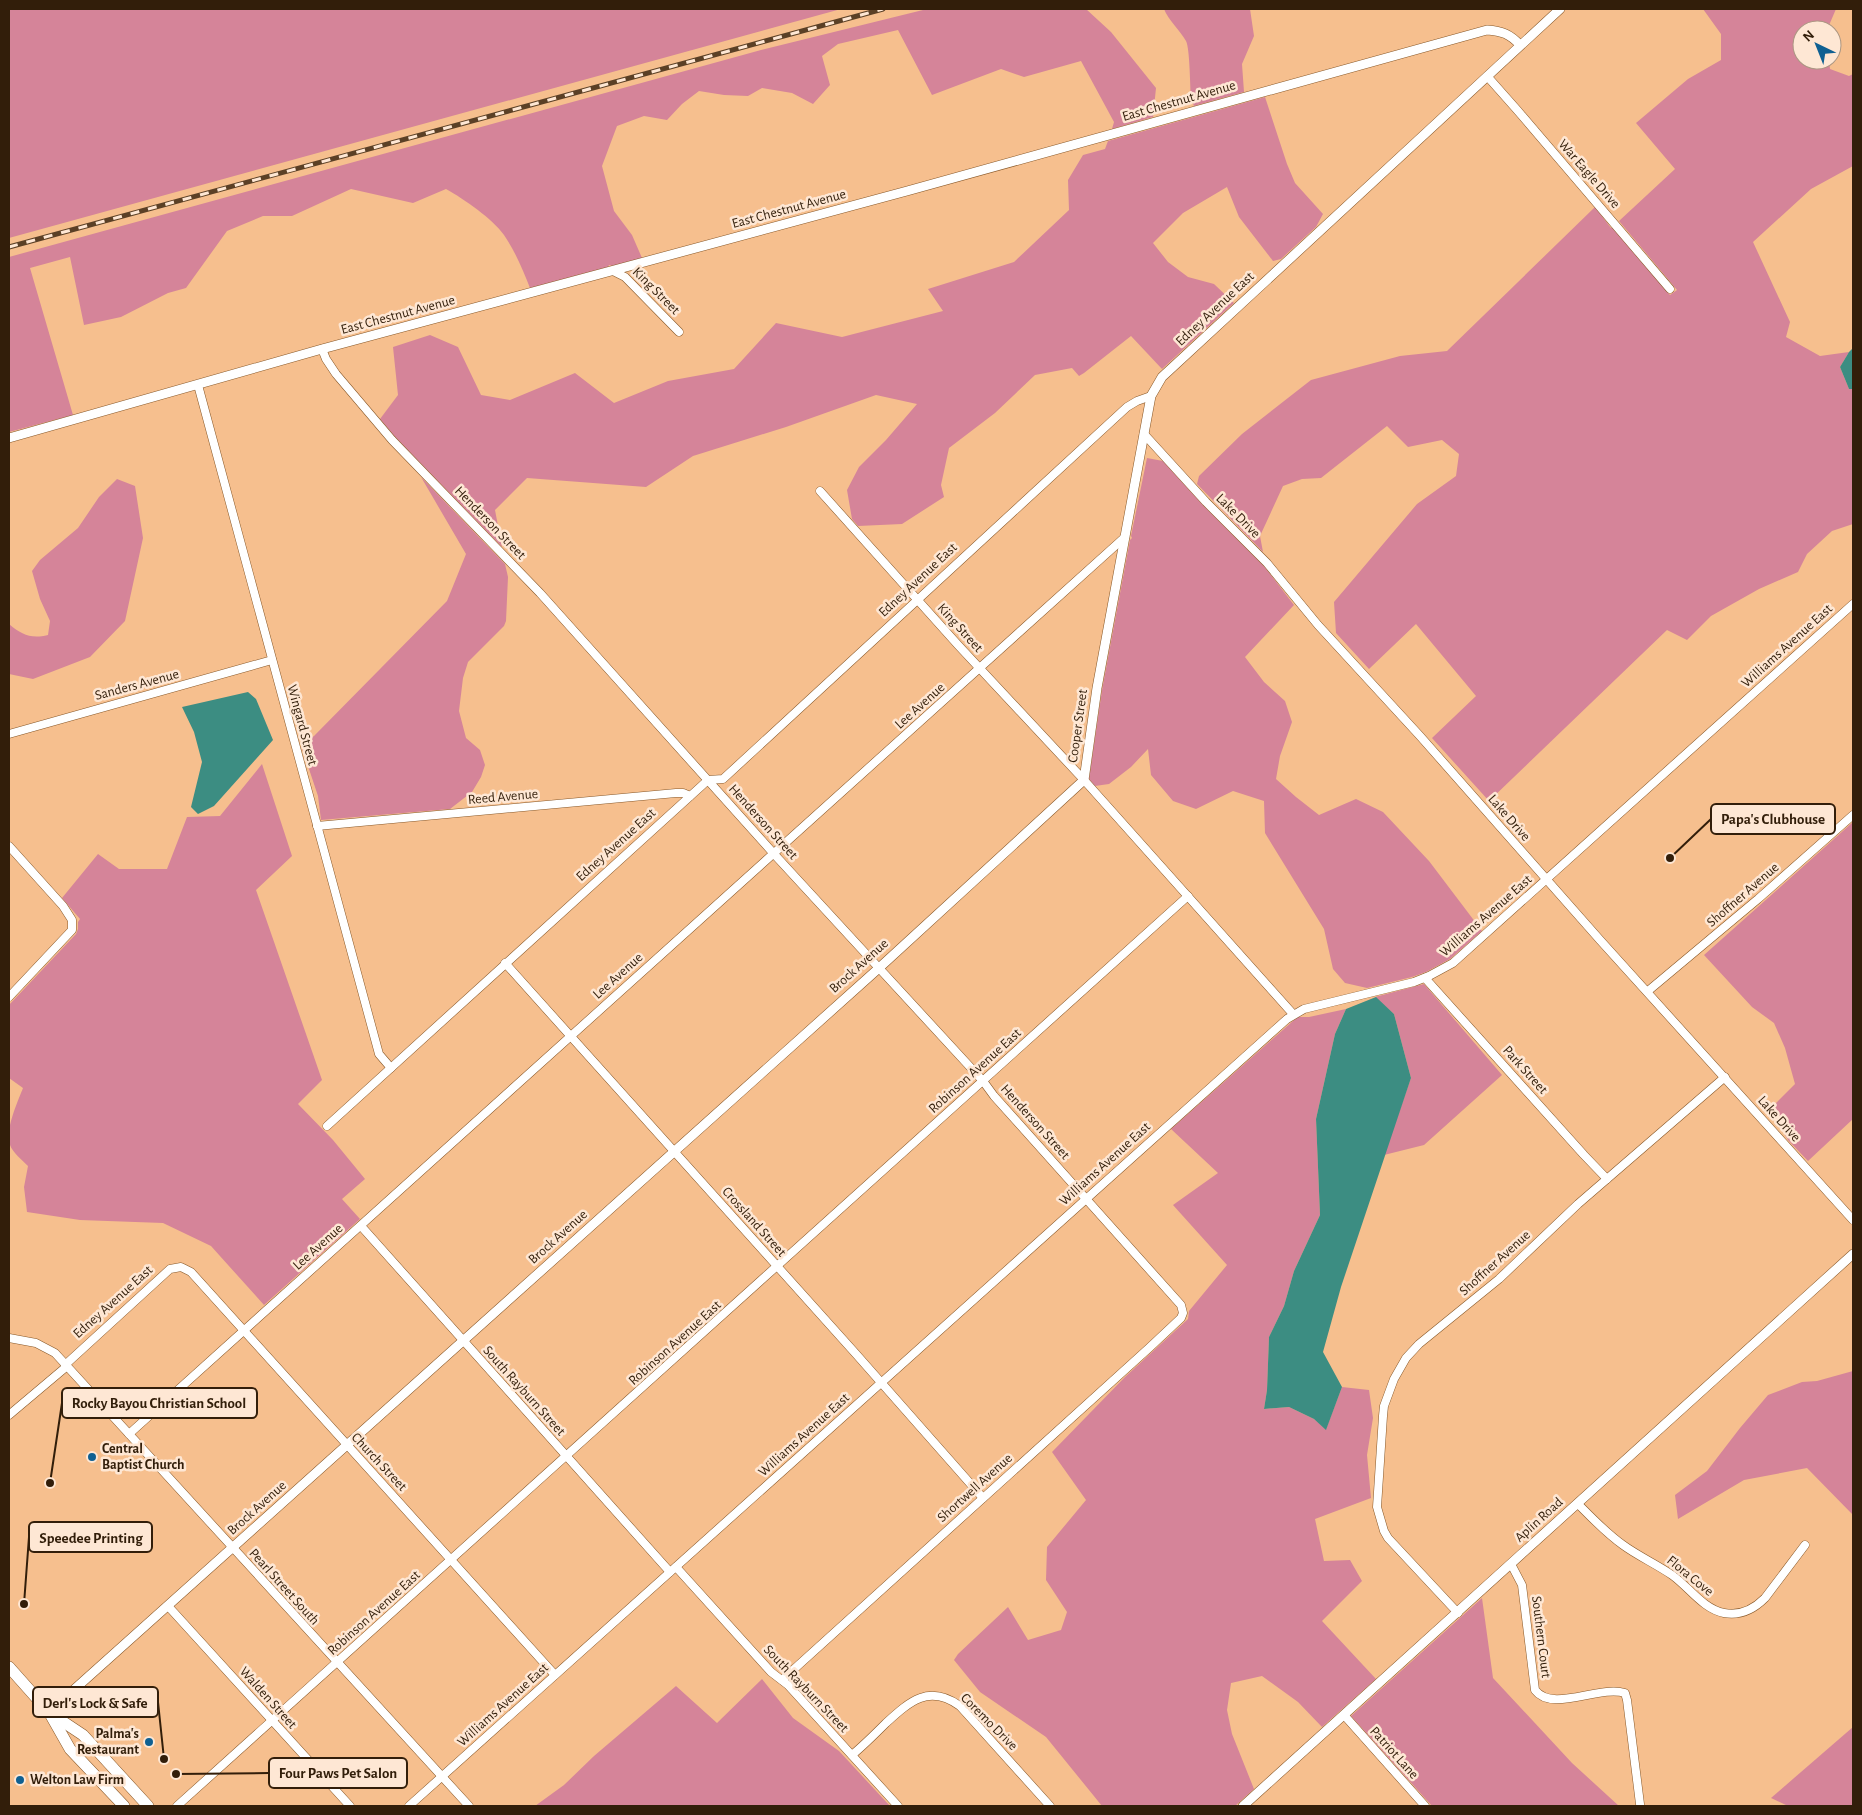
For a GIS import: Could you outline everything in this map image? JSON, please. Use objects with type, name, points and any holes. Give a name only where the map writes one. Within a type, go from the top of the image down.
[{"type":"main road","points":[[9,1667],[50,1712],[82,1735],[148,1806]]},
{"type":"main road","points":[[50,1712],[70,1748],[124,1806]]},
{"type":"street","points":[[1520,45],[1560,9]]},
{"type":"street","name":"East Chestnut Avenue","points":[[9,438],[322,349],[613,271],[1487,30],[1502,31],[1520,45]]},
{"type":"street","name":"Edney Avenue East","points":[[327,1126],[708,780],[724,779],[1127,407],[1151,396],[1162,377],[1520,45]]},
{"type":"street","name":"War Eagle Drive","points":[[1487,76],[1670,288]]},
{"type":"street","name":"King Street","points":[[613,271],[625,277],[679,332]]},
{"type":"street","name":"Henderson Street","points":[[322,349],[336,374],[392,440],[540,593],[1178,1300],[1183,1313]]},
{"type":"street","name":"Wingard Street","points":[[198,385],[379,1054],[391,1068]]},
{"type":"street","name":"Cooper Street","points":[[1151,396],[1097,688],[1084,780],[1293,1014]]},
{"type":"street","name":"Lake Drive","points":[[1144,434],[1206,502],[1267,563],[1318,625],[1420,736],[1546,880],[1853,1220]]},
{"type":"street","name":"King Street","points":[[820,491],[979,668],[1084,780]]},
{"type":"street","name":"Lee Avenue","points":[[129,1434],[1125,537]]},
{"type":"street","name":"Williams Avenue East","points":[[409,1806],[1293,1014],[1304,1009],[1425,978],[1453,963],[1853,604]]},
{"type":"street","name":"Sanders Avenue","points":[[9,734],[272,660]]},
{"type":"street","name":"Brock Avenue","points":[[50,1712],[879,968],[1084,780]]},
{"type":"street","name":"Reed Avenue","points":[[317,826],[676,793],[690,796]]},
{"type":"street","name":"Shoffner Avenue","points":[[1648,991],[1758,899],[1853,815]]},
{"type":"street","points":[[9,846],[70,915],[72,920],[72,930],[9,997]]},
{"type":"street","name":"Robinson Avenue East","points":[[177,1806],[777,1268],[1188,896]]},
{"type":"street","name":"Crossland Street","points":[[505,963],[983,1498]]},
{"type":"street","name":"Park Street","points":[[1425,978],[1607,1179]]},
{"type":"street","name":"Shoffner Avenue","points":[[1458,1612],[1388,1538],[1380,1518],[1377,1507],[1384,1406],[1394,1379],[1402,1363],[1419,1344],[1499,1279],[1607,1179],[1725,1077]]},
{"type":"street","name":"South Rayburn Street","points":[[360,1226],[566,1457],[771,1672],[788,1684],[898,1806]]},
{"type":"street","name":"Aplin Road","points":[[1243,1806],[1853,1254]]},
{"type":"street","name":"Edney Avenue East","points":[[9,1415],[66,1366],[170,1269],[178,1266],[183,1268]]},
{"type":"street","name":"Church Street","points":[[183,1268],[191,1272],[244,1330],[346,1446],[452,1560],[555,1676]]},
{"type":"street","name":"Shortwell Avenue","points":[[782,1680],[1149,1348],[1181,1318],[1183,1313]]},
{"type":"street","name":"Pearl Street South","points":[[9,1338],[36,1343],[55,1353],[469,1806]]},
{"type":"street","name":"Flora Cove","points":[[1578,1504],[1624,1546],[1674,1576],[1706,1606],[1723,1613],[1741,1613],[1757,1606],[1805,1546]]},
{"type":"street","name":"Southern Court","points":[[1511,1564],[1522,1585],[1535,1690],[1540,1696],[1552,1700],[1612,1690],[1625,1693],[1640,1804]]},
{"type":"street","name":"Walden Street","points":[[168,1606],[350,1806]]},
{"type":"street","name":"Coremo Drive","points":[[852,1755],[911,1702],[930,1696],[946,1698],[960,1706],[1050,1806]]},
{"type":"street","name":"Patriot Lane","points":[[1344,1716],[1425,1806]]},
{"type":"shaded area","points":[[9,9],[841,9],[9,238]]},
{"type":"shaded area","points":[[927,9],[1086,9],[1111,32],[1156,88],[1153,117],[1112,129],[1114,122],[1081,61],[1024,77],[1001,69],[932,95],[898,30],[838,44],[822,56],[830,85],[813,104],[792,93],[762,88],[748,96],[699,91],[682,104],[667,120],[644,116],[617,126],[602,166],[614,211],[632,235],[642,258],[612,266],[609,265],[608,267],[530,288],[515,254],[499,229],[478,210],[446,189],[413,203],[351,189],[292,216],[263,216],[227,231],[186,288],[168,293],[121,317],[84,325],[70,257],[30,268],[73,415],[9,432],[9,257],[761,50]]},
{"type":"shaded area","points":[[1164,9],[1250,9],[1254,36],[1242,64],[1244,92],[1194,106],[1191,99],[1186,41]]},
{"type":"shaded area","points":[[1703,9],[1836,9],[1831,20],[1792,20],[1792,70],[1833,70],[1849,76],[1853,74],[1853,166],[1811,189],[1753,242],[1790,322],[1786,337],[1820,356],[1849,352],[1840,367],[1849,389],[1853,389],[1853,524],[1832,531],[1807,554],[1798,572],[1759,589],[1711,616],[1687,640],[1667,630],[1489,801],[1432,738],[1476,696],[1416,624],[1369,669],[1336,633],[1334,602],[1417,504],[1456,476],[1459,454],[1442,440],[1408,447],[1387,426],[1321,478],[1302,479],[1283,486],[1260,536],[1263,552],[1197,484],[1199,476],[1242,434],[1311,380],[1400,356],[1447,351],[1595,207],[1670,295],[1677,290],[1619,221],[1675,169],[1636,123],[1688,79],[1721,60],[1721,34]]},
{"type":"shaded area","points":[[1265,97],[1295,183],[1323,214],[1316,227],[1281,259],[1273,261],[1239,217],[1227,187],[1183,213],[1153,243],[1168,262],[1188,277],[1214,284],[1234,303],[1162,369],[1131,336],[1079,376],[1072,368],[1035,375],[995,413],[949,448],[941,485],[944,497],[902,524],[858,526],[852,519],[847,490],[859,467],[886,440],[917,404],[876,395],[786,427],[693,456],[646,487],[527,478],[495,510],[502,547],[395,437],[380,419],[398,395],[393,347],[430,335],[458,347],[481,395],[510,400],[575,373],[614,403],[668,381],[734,369],[776,323],[842,337],[943,311],[928,289],[1014,262],[1069,210],[1068,180],[1083,155],[1105,149],[1108,141]]},
{"type":"shaded area","points":[[1147,458],[1163,461],[1203,505],[1264,566],[1294,605],[1245,657],[1264,682],[1285,701],[1292,722],[1280,756],[1276,779],[1319,815],[1356,799],[1383,812],[1429,861],[1482,931],[1450,959],[1412,977],[1367,988],[1345,983],[1333,969],[1324,929],[1265,833],[1264,801],[1233,791],[1196,809],[1173,801],[1151,775],[1148,749],[1131,767],[1109,784],[1095,786],[1089,779],[1102,690]]},
{"type":"shaded area","points":[[421,477],[505,564],[508,577],[506,621],[504,626],[468,662],[463,678],[459,711],[466,738],[480,750],[485,765],[481,777],[472,792],[450,809],[321,820],[318,796],[301,745],[314,736],[447,601],[466,554]]},
{"type":"shaded area","points":[[117,479],[135,486],[143,538],[125,621],[90,657],[33,679],[9,674],[9,624],[27,635],[37,637],[48,635],[50,621],[40,599],[32,571],[40,560],[78,528],[99,497]]},
{"type":"shaded area","points":[[262,764],[292,856],[256,890],[322,1080],[298,1104],[333,1140],[365,1179],[342,1199],[360,1219],[264,1305],[211,1246],[163,1223],[80,1220],[27,1212],[24,1187],[28,1166],[13,1151],[9,1139],[12,1116],[23,1088],[9,1078],[9,1005],[76,934],[80,919],[62,898],[98,854],[119,869],[167,869],[187,817],[220,816]]},
{"type":"shaded area","points":[[1853,822],[1853,1119],[1808,1161],[1788,1140],[1770,1109],[1795,1084],[1785,1048],[1774,1023],[1752,1007],[1704,955]]},
{"type":"shaded area","points":[[1424,984],[1502,1075],[1424,1145],[1384,1155],[1411,1078],[1394,1014],[1375,997]]},
{"type":"shaded area","points":[[1346,1009],[1335,1034],[1316,1119],[1320,1215],[1294,1271],[1284,1306],[1269,1337],[1267,1390],[1264,1409],[1289,1407],[1314,1419],[1326,1429],[1342,1387],[1369,1390],[1373,1418],[1367,1455],[1371,1498],[1315,1519],[1324,1561],[1350,1560],[1362,1581],[1322,1621],[1376,1679],[1322,1727],[1298,1702],[1262,1676],[1231,1683],[1227,1710],[1232,1734],[1254,1789],[1235,1806],[1102,1806],[1046,1737],[980,1692],[954,1660],[1008,1607],[1028,1640],[1061,1630],[1067,1612],[1046,1580],[1047,1547],[1086,1500],[1052,1452],[1125,1377],[1188,1319],[1189,1311],[1227,1265],[1173,1205],[1218,1173],[1171,1129],[1298,1017],[1309,1017]]},
{"type":"shaded area","points":[[1853,1371],[1853,1515],[1807,1468],[1744,1480],[1678,1519],[1675,1495],[1707,1471],[1768,1395],[1802,1382],[1817,1381]]},
{"type":"shaded area","points":[[1482,1598],[1493,1678],[1572,1763],[1619,1806],[1432,1806],[1351,1716]]},
{"type":"shaded area","points":[[762,1679],[793,1718],[839,1751],[890,1806],[535,1806],[564,1785],[594,1756],[676,1686],[717,1723]]},
{"type":"shaded area","points":[[1853,1727],[1853,1806],[1788,1806],[1771,1798]]},
{"type":"water","points":[[1853,348],[1853,389],[1849,389],[1840,367]]},
{"type":"water","points":[[248,692],[256,699],[273,740],[214,806],[198,814],[191,807],[202,762],[194,732],[182,707]]},
{"type":"water","points":[[1376,997],[1394,1014],[1411,1078],[1341,1287],[1323,1352],[1342,1387],[1326,1430],[1314,1419],[1289,1407],[1264,1409],[1267,1390],[1269,1337],[1284,1306],[1294,1271],[1320,1215],[1316,1119],[1335,1034],[1346,1009]]},
{"type":"railway","points":[[9,247],[883,9]]},
{"type":"place","name":"Papa's Clubhouse","points":[[1670,858]]},
{"type":"place","name":"Central Baptist Church","points":[[92,1457]]},
{"type":"place","name":"Rocky Bayou Christian School","points":[[50,1483]]},
{"type":"place","name":"Speedee Printing","points":[[24,1604]]},
{"type":"place","name":"Palma's Restaurant","points":[[149,1742]]},
{"type":"place","name":"Derl's Lock & Safe","points":[[164,1759]]},
{"type":"place","name":"Four Paws Pet Salon","points":[[176,1774]]},
{"type":"place","name":"Welton Law Firm","points":[[20,1780]]}]
